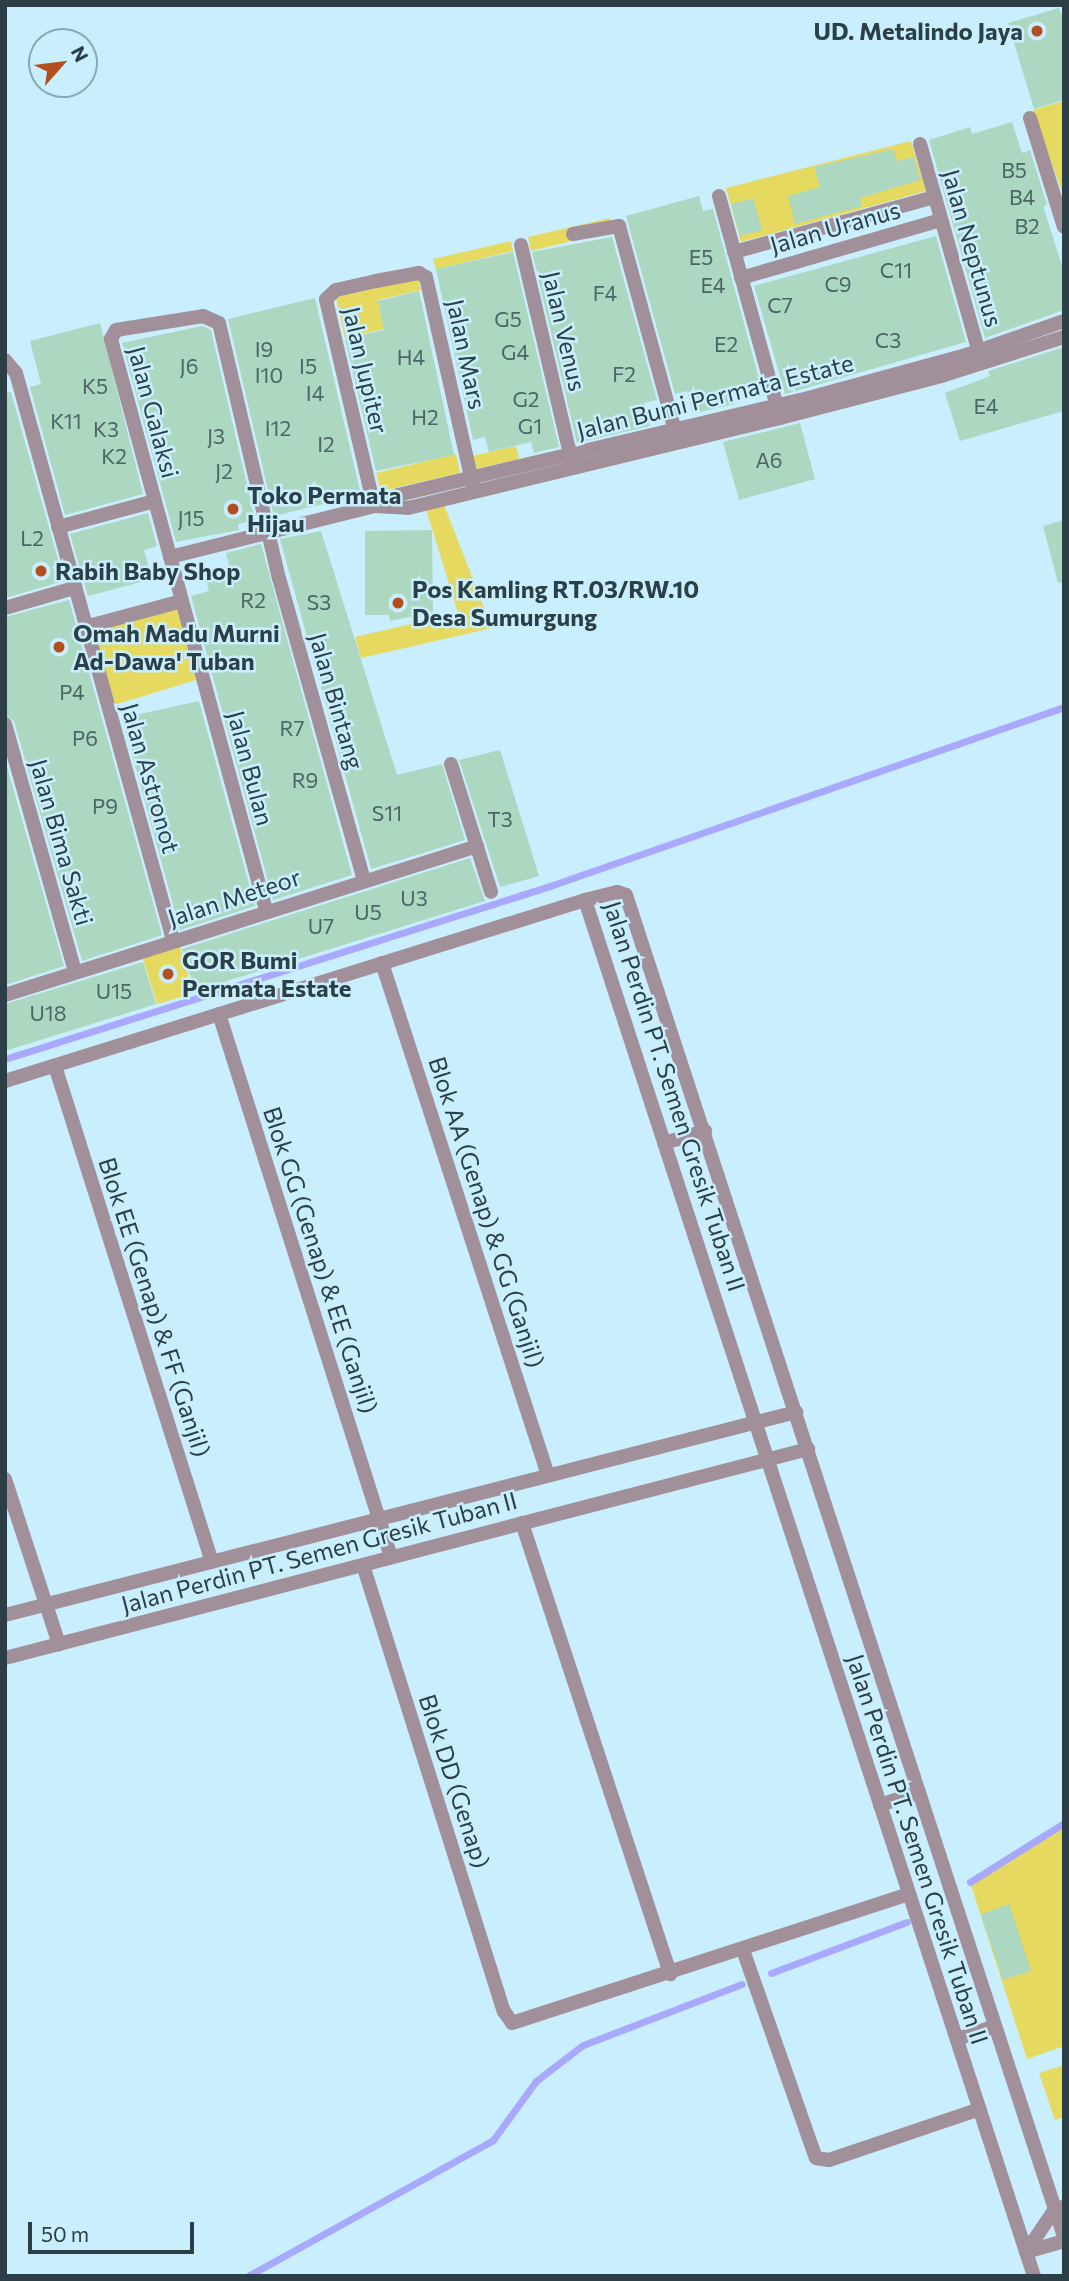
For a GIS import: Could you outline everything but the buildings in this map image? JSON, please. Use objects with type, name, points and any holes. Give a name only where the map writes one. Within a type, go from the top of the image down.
[{"type":"street","points":[[1030,118],[1064,226]]},
{"type":"street","name":"Jalan Neptunus","points":[[920,144],[980,358]]},
{"type":"street","name":"Jalan Uranus","points":[[719,196],[778,412]]},
{"type":"street","name":"Jalan Uranus","points":[[734,252],[935,197]]},
{"type":"street","name":"Jalan Uranus","points":[[741,278],[941,220]]},
{"type":"street","points":[[573,234],[619,226],[676,437]]},
{"type":"street","name":"Jalan Venus","points":[[521,245],[572,461]]},
{"type":"street","name":"Jalan Mars","points":[[376,281],[419,273],[426,277],[473,485]]},
{"type":"street","name":"Jalan Jupiter","points":[[374,506],[326,299],[336,290],[376,281]]},
{"type":"street","name":"Jalan Galaksi","points":[[170,557],[111,338],[116,330],[210,315],[218,320],[271,532]]},
{"type":"street","name":"Jalan Bumi Permata Estate","points":[[980,358],[1064,321]]},
{"type":"street","name":"Jalan Bumi Permata Estate","points":[[170,557],[374,506],[778,412],[1064,337]]},
{"type":"street","name":"Jalan Astronot","points":[[5,360],[16,373],[173,940]]},
{"type":"street","points":[[58,527],[155,501]]},
{"type":"street","name":"Jalan Bintang","points":[[271,532],[279,578],[364,881]]},
{"type":"street","name":"Jalan Bulan","points":[[170,557],[266,911]]},
{"type":"street","points":[[5,608],[74,588]]},
{"type":"street","points":[[85,627],[182,601]]},
{"type":"street","name":"Jalan Bima Sakti","points":[[5,724],[75,971]]},
{"type":"street","points":[[452,764],[491,892]]},
{"type":"street","name":"Jalan Meteor","points":[[5,995],[477,846]]},
{"type":"street","name":"Jalan Perdin PT. Semen Gresik Tuban II","points":[[1034,2276],[584,900],[617,892],[629,901],[995,2026],[1059,2207],[1064,2239]]},
{"type":"street","points":[[5,1081],[584,900]]},
{"type":"street","name":"Blok AA (Genap) & GG (Ganjil)","points":[[382,963],[548,1475]]},
{"type":"street","name":"Blok GG (Genap) & EE (Ganjil)","points":[[219,1014],[391,1557]]},
{"type":"street","name":"Blok EE (Genap) & FF (Ganjil)","points":[[55,1066],[212,1562]]},
{"type":"street","points":[[664,1143],[705,1131]]},
{"type":"street","name":"Jalan Perdin PT. Semen Gresik Tuban II","points":[[5,1615],[796,1412]]},
{"type":"street","name":"Jalan Perdin PT. Semen Gresik Tuban II","points":[[5,1658],[808,1449]]},
{"type":"street","points":[[5,1479],[59,1644]]},
{"type":"street","points":[[522,1523],[670,1974],[909,1894]]},
{"type":"street","name":"Blok DD (Genap)","points":[[363,1565],[504,2011],[510,2022],[521,2024],[670,1974]]},
{"type":"street","points":[[880,1805],[919,1792]]},
{"type":"street","points":[[743,1950],[816,2158],[832,2159],[980,2109]]},
{"type":"street","points":[[957,2039],[995,2026]]},
{"type":"street","points":[[1026,2252],[1059,2207]]},
{"type":"street","points":[[1026,2252],[1064,2239]]},
{"type":"shaded area","points":[[1064,101],[1064,198],[1033,110]]},
{"type":"shaded area","points":[[911,141],[926,191],[741,242],[726,188]]},
{"type":"shaded area","points":[[610,218],[613,231],[531,251],[528,237]]},
{"type":"shaded area","points":[[511,241],[513,251],[436,269],[433,259]]},
{"type":"shaded area","points":[[418,278],[421,290],[378,300],[384,329],[345,338],[336,297]]},
{"type":"shaded area","points":[[516,446],[519,459],[475,469],[472,456]]},
{"type":"shaded area","points":[[456,454],[460,473],[381,491],[376,473]]},
{"type":"shaded area","points":[[444,505],[492,628],[361,658],[355,637],[458,613],[426,509]]},
{"type":"shaded area","points":[[177,609],[196,680],[114,705],[93,631]]},
{"type":"shaded area","name":"GOR Bumi Permata Estate","points":[[179,944],[194,993],[157,1004],[142,956]]},
{"type":"shaded area","points":[[1064,1823],[1064,2046],[1027,2059],[970,1882]]},
{"type":"shaded area","points":[[1064,2065],[1064,2117],[1055,2120],[1039,2073]]},
{"type":"waterway","points":[[5,1059],[547,887],[1064,707]]},
{"type":"waterway","points":[[970,1882],[1064,1823]]},
{"type":"waterway","points":[[771,1973],[907,1922]]},
{"type":"waterway","points":[[248,2276],[493,2140],[536,2081],[583,2045],[742,1984]]},
{"type":"place","name":"UD. Metalindo Jaya","points":[[1037,31]]},
{"type":"place","name":"Toko Permata Hijau","points":[[233,509]]},
{"type":"place","name":"Rabih Baby Shop","points":[[41,571]]},
{"type":"place","name":"Pos Kamling RT.03/RW.10 Desa Sumurgung","points":[[398,603]]},
{"type":"place","name":"Omah Madu Murni Ad-Dawa' Tuban","points":[[59,647]]},
{"type":"place","name":"GOR Bumi Permata Estate","points":[[168,974]]}]
